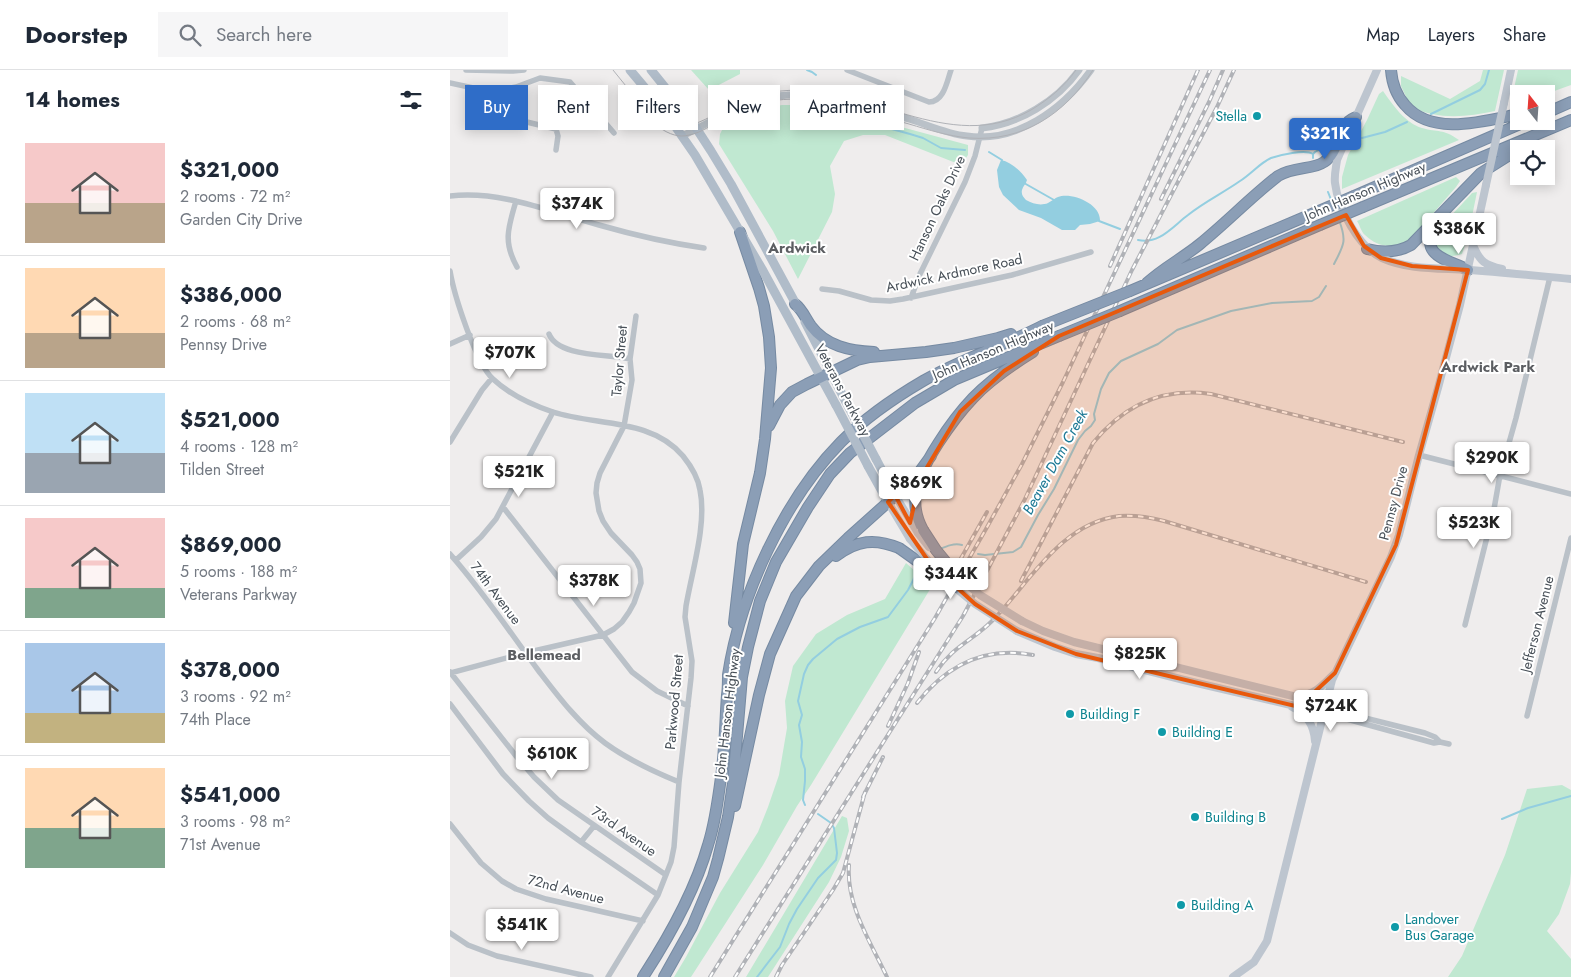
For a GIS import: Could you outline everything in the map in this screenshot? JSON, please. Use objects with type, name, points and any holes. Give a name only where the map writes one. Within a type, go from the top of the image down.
[{"type":"highway","points":[[1391,70],[1393,84],[1401,101],[1407,108],[1423,118],[1440,123],[1460,124],[1510,116]]},
{"type":"highway","points":[[1555,103],[1571,98]]},
{"type":"highway","points":[[1555,109],[1571,102]]},
{"type":"highway","points":[[1147,283],[1160,271],[1181,259],[1201,243],[1281,174],[1296,168],[1316,166],[1324,162],[1330,156],[1349,122],[1356,117]]},
{"type":"highway","points":[[1535,140],[1566,122]]},
{"type":"highway","name":"John Hanson Highway","points":[[664,977],[692,927],[713,877],[718,858],[728,817],[733,783],[742,677],[753,624],[766,585],[776,562],[808,507],[830,474],[850,453],[915,403],[954,380],[1566,122]]},
{"type":"highway","name":"John Hanson Highway","points":[[643,977],[683,907],[708,847],[722,775],[728,676],[743,611],[766,553],[777,533],[803,491],[840,444],[868,418],[902,394],[962,361],[1510,128]]},
{"type":"highway","points":[[1367,249],[1387,252],[1402,250],[1415,242],[1481,173],[1510,155]]},
{"type":"highway","points":[[1439,218],[1430,234],[1430,242],[1435,253],[1443,260],[1456,263],[1468,270]]},
{"type":"highway","points":[[728,676],[743,544],[760,473],[771,368],[769,337],[759,288],[740,232]]},
{"type":"highway","points":[[795,304],[813,328],[825,340],[835,345],[860,352],[917,353]]},
{"type":"highway","points":[[764,439],[775,412],[786,398],[799,388],[857,360],[870,356],[917,353],[961,347],[998,338],[1027,328],[1042,326]]},
{"type":"highway","points":[[718,858],[731,822],[770,654],[796,596],[819,566],[915,478],[950,426],[974,397],[1004,371],[1059,336]]},
{"type":"highway","points":[[931,456],[920,479],[916,494],[920,532],[959,578]]},
{"type":"highway","points":[[786,616],[808,584],[824,566],[854,544],[864,542],[884,543],[899,548],[955,588]]},
{"type":"main road","name":"Veterans Parkway","points":[[630,70],[650,92],[695,155],[762,269],[868,466],[891,498],[920,532]]},
{"type":"main road","name":"Veterans Parkway","points":[[651,70],[663,85]]},
{"type":"main road","points":[[1377,70],[1337,160],[1335,185],[1342,206],[1356,235],[1367,249],[1381,258],[1399,264],[1571,279]]},
{"type":"main road","name":"Pennsy Drive","points":[[1233,977],[1254,962],[1268,941],[1335,673],[1396,545],[1468,270],[1511,70]]},
{"type":"main road","name":"Veterans Parkway","points":[[698,129],[731,184],[876,459],[910,539],[929,562],[955,588],[975,604],[1018,631],[1076,654],[1272,700],[1326,710]]},
{"type":"main road","points":[[1473,245],[1482,262],[1489,266],[1521,275]]},
{"type":"main road","name":"Veterans Parkway","points":[[959,578],[980,595],[1022,621],[1043,631],[1074,642],[1287,695],[1326,710]]},
{"type":"main road","points":[[1287,695],[1303,696],[1316,691],[1335,673]]},
{"type":"main road","points":[[1272,700],[1295,709],[1307,717],[1313,726],[1316,745]]},
{"type":"street","points":[[466,70],[524,70]]},
{"type":"street","points":[[847,70],[929,102],[938,100],[951,70]]},
{"type":"street","points":[[982,128],[1017,120],[1031,112],[1054,96],[1079,70]]},
{"type":"street","points":[[698,129],[721,115],[749,102],[798,94],[838,100],[902,117],[944,131],[980,137],[1007,132],[1033,123],[1060,105],[1078,87],[1091,70]]},
{"type":"street","points":[[521,85],[540,78],[570,82],[614,133]]},
{"type":"street","points":[[450,83],[465,87]]},
{"type":"street","points":[[528,122],[556,129],[558,136],[556,150]]},
{"type":"street","name":"Hanson Oaks Drive","points":[[911,298],[919,276],[965,182],[972,165],[982,128]]},
{"type":"street","points":[[682,136],[696,130]]},
{"type":"street","points":[[450,196],[475,195],[516,201],[625,233],[704,248]]},
{"type":"street","points":[[516,201],[507,238],[509,250],[517,267]]},
{"type":"street","name":"Ardwick Ardmore Road","points":[[822,289],[880,301],[911,298],[1012,275],[1091,252]]},
{"type":"street","points":[[450,271],[455,294],[470,335],[485,369],[492,378],[482,390],[450,442]]},
{"type":"street","points":[[1465,625],[1550,277]]},
{"type":"street","name":"Taylor Street","points":[[450,672],[603,635],[622,622],[634,603],[641,583],[640,569],[632,555],[607,528],[601,516],[597,503],[597,483],[600,473],[624,426],[632,380],[630,359],[636,316]]},
{"type":"street","points":[[550,334],[551,339],[558,346],[569,350],[630,359]]},
{"type":"street","points":[[450,344],[470,335]]},
{"type":"street","name":"Parkwood Street","points":[[492,378],[511,393],[553,412],[649,432],[674,447],[687,461],[700,488],[702,516],[686,606],[692,661],[678,782],[674,847],[658,895],[608,977]]},
{"type":"street","points":[[456,560],[490,527],[503,507],[553,412]]},
{"type":"street","points":[[1419,455],[1571,494]]},
{"type":"street","points":[[503,507],[632,672],[657,691],[688,706]]},
{"type":"street","name":"Jefferson Avenue","points":[[1527,716],[1571,538]]},
{"type":"street","name":"74th Avenue","points":[[450,554],[566,706],[583,724],[604,742],[631,760],[678,782]]},
{"type":"street","name":"73rd Avenue","points":[[450,672],[516,756],[558,800],[666,875]]},
{"type":"street","points":[[450,704],[503,774],[538,810],[658,895]]},
{"type":"street","name":"Veterans Parkway","points":[[1326,710],[1425,733],[1435,737],[1440,742],[1449,744]]},
{"type":"street","name":"72nd Avenue","points":[[450,824],[481,863],[502,881],[516,889],[546,899],[643,921]]},
{"type":"street","points":[[581,842],[594,826]]},
{"type":"street","points":[[450,933],[468,945],[498,956],[591,977]]},
{"type":"highlighted area","points":[[1346,215],[1364,246],[1381,258],[1412,266],[1468,270],[1396,545],[1335,673],[1307,699],[1326,706],[1325,713],[1076,654],[1017,631],[975,604],[929,562],[888,502],[895,495],[910,523],[920,479],[960,412],[1004,371],[1059,336]]},
{"type":"green space","points":[[691,70],[740,70],[740,74],[719,85],[708,85],[708,89]]},
{"type":"green space","points":[[1483,70],[1504,70],[1495,111],[1463,116],[1432,114],[1411,107],[1401,86],[1401,76],[1450,99],[1480,81]]},
{"type":"green space","points":[[1518,70],[1571,70],[1571,85],[1555,91],[1555,85],[1515,85]]},
{"type":"green space","points":[[1383,91],[1400,113],[1416,126],[1444,132],[1459,140],[1342,189],[1342,177],[1348,155],[1379,94]]},
{"type":"green space","points":[[780,105],[790,105],[790,130],[904,130],[904,128],[968,145],[968,155],[961,165],[885,135],[863,135],[844,141],[830,166],[835,194],[832,212],[798,279],[773,231],[719,144],[722,130],[780,130]]},
{"type":"green space","points":[[1456,177],[1460,181],[1456,187],[1410,240],[1393,246],[1381,245],[1375,243],[1362,232],[1357,221]]},
{"type":"green space","points":[[1477,192],[1468,236],[1462,254],[1450,256],[1441,253],[1435,245],[1438,232],[1472,193]]},
{"type":"green space","points":[[906,563],[932,586],[763,865],[691,977],[674,977],[720,893],[758,832],[768,807],[779,775],[787,728],[785,701],[793,666],[816,634],[847,615],[885,599]]},
{"type":"green space","points":[[1562,785],[1571,790],[1570,884],[1559,914],[1547,931],[1571,959],[1571,977],[1448,977],[1462,956],[1505,855],[1527,789]]},
{"type":"green space","points":[[842,816],[847,818],[849,831],[841,857],[829,882],[768,977],[746,977]]},
{"type":"water","points":[[1001,160],[1016,167],[1027,180],[1022,189],[1022,195],[1026,200],[1043,204],[1058,197],[1071,196],[1085,201],[1096,209],[1100,221],[1080,225],[1075,230],[1062,230],[1041,218],[1019,210],[1003,195],[999,187],[997,170]]},
{"type":"waterway","points":[[807,70],[816,75]]},
{"type":"waterway","name":"Beaver Dam Creek","points":[[1431,114],[1480,90],[1485,84],[1489,70]]},
{"type":"waterway","name":"Beaver Dam Creek","points":[[1362,138],[1385,132],[1407,122]]},
{"type":"waterway","points":[[895,130],[923,138],[941,148],[965,150]]},
{"type":"waterway","name":"Beaver Dam Creek","points":[[1313,158],[1315,152],[1334,141]]},
{"type":"waterway","points":[[989,152],[1002,160]]},
{"type":"waterway","points":[[1138,240],[1153,240],[1165,234],[1194,210],[1240,181],[1271,158],[1299,152],[1313,154]]},
{"type":"waterway","points":[[1024,183],[1054,200]]},
{"type":"waterway","name":"Beaver Dam Creek","points":[[1328,192],[1332,202]]},
{"type":"waterway","name":"Beaver Dam Creek","points":[[1334,264],[1344,238],[1339,220]]},
{"type":"waterway","points":[[1099,221],[1120,229]]},
{"type":"waterway","name":"Beaver Dam Creek","points":[[978,554],[1013,552],[1021,547],[1054,489],[1078,440],[1095,420],[1094,414],[1101,389],[1109,373],[1121,361],[1158,344],[1177,330],[1231,311],[1272,303],[1312,301],[1319,297],[1326,286]]},
{"type":"waterway","name":"Beaver Dam Creek","points":[[940,549],[953,545],[962,545]]},
{"type":"waterway","name":"Beaver Dam Creek","points":[[805,805],[803,800],[805,769],[801,757],[802,742],[799,725],[802,715],[798,701],[808,665],[837,639],[860,627],[888,617],[908,590],[920,567]]},
{"type":"waterway","points":[[1502,819],[1528,808],[1571,796]]},
{"type":"waterway","name":"Beaver Dam Creek","points":[[757,977],[780,947],[797,909],[818,878],[836,860],[834,828],[831,823],[818,814]]},
{"type":"tram line","points":[[613,70],[660,128],[678,136],[698,132],[755,105],[775,100],[792,99],[835,104],[931,131],[969,138],[989,138],[1007,135],[1025,130],[1041,122],[1069,100],[1093,70]]},
{"type":"tram line","points":[[698,122],[745,99],[781,91],[813,91],[844,97],[938,122],[969,126],[1000,122],[1031,110],[1044,102],[1076,70]]},
{"type":"railway","points":[[1110,266],[1198,70]]},
{"type":"railway","points":[[710,977],[935,618],[1022,464],[1063,382],[1210,70]]},
{"type":"railway","points":[[1161,199],[1223,70]]},
{"type":"railway","points":[[735,977],[963,616],[1024,501],[1132,270],[1217,107],[1234,70]]},
{"type":"railway","points":[[1021,581],[1093,443],[1118,418],[1131,409],[1160,396],[1176,393],[1211,394],[1403,442]]},
{"type":"railway","points":[[955,569],[987,512]]},
{"type":"railway","points":[[936,672],[949,656],[992,621],[1033,573],[1063,542],[1080,530],[1098,521],[1119,516],[1153,518],[1366,582]]},
{"type":"railway","points":[[888,726],[908,683],[919,652]]},
{"type":"railway","points":[[917,703],[941,678],[968,661],[998,653],[1033,655]]},
{"type":"railway","points":[[863,797],[883,757]]},
{"type":"railway","points":[[776,977],[843,873],[865,792]]},
{"type":"railway","points":[[849,865],[849,880],[855,909],[887,977]]},
{"type":"place","name":"Stella","points":[[1257,116]]},
{"type":"place","name":"Building F","points":[[1070,714]]},
{"type":"place","name":"Building E","points":[[1162,732]]},
{"type":"place","name":"Building B","points":[[1195,817]]},
{"type":"place","name":"Building A","points":[[1181,905]]},
{"type":"place","name":"Landover Bus Garage","points":[[1395,927]]},
{"type":"district","name":"Ardwick","points":[[797,248]]},
{"type":"district","name":"Ardwick Park","points":[[1488,367]]},
{"type":"district","name":"Bellemead","points":[[544,655]]}]
